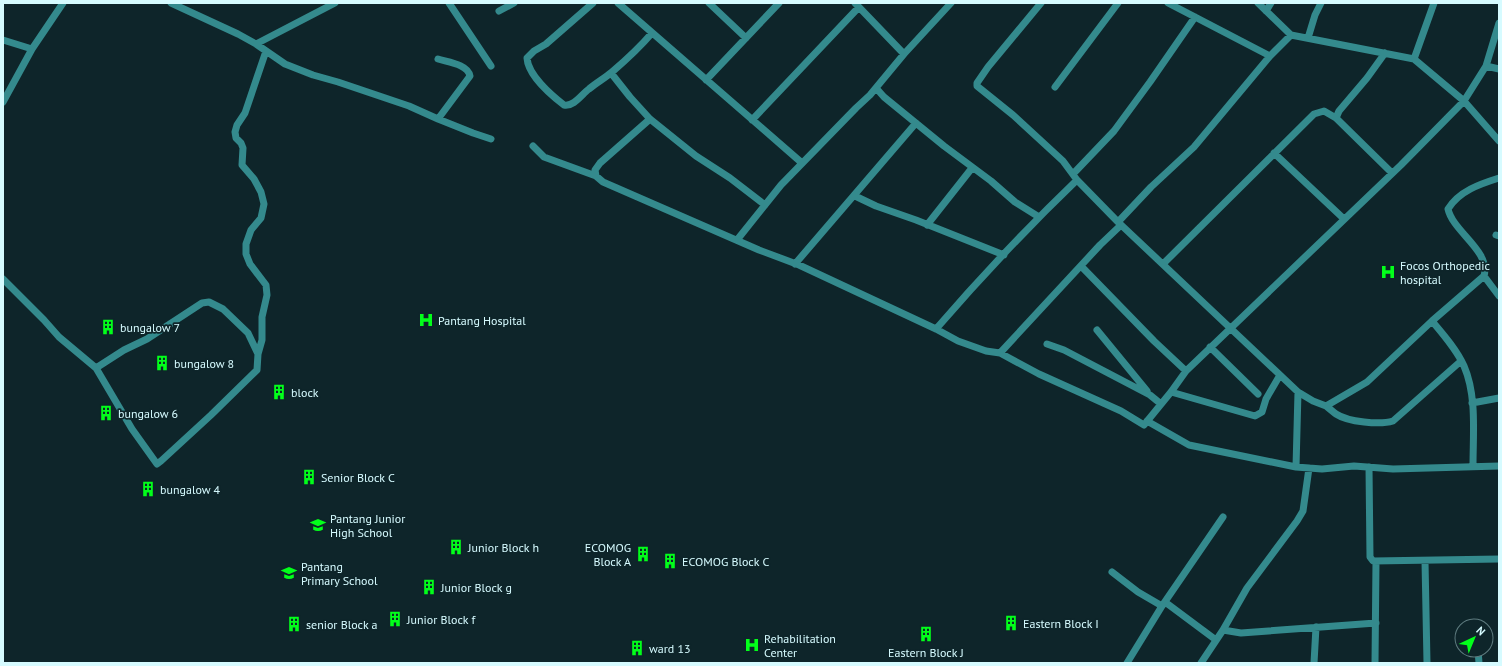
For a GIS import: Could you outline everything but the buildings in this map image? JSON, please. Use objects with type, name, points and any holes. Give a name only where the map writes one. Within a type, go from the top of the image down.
[{"type":"street","points":[[3,102],[32,48],[63,3]]},
{"type":"street","points":[[171,3],[215,22],[256,44],[285,64],[372,95],[409,106],[438,120],[492,139]]},
{"type":"street","points":[[256,44],[335,3]]},
{"type":"street","points":[[449,3],[491,66]]},
{"type":"street","points":[[499,11],[514,3]]},
{"type":"street","points":[[593,3],[546,44],[527,58],[527,66],[557,100],[564,105],[568,106],[573,104],[588,90],[611,73],[640,47],[652,33]]},
{"type":"street","points":[[618,3],[802,163]]},
{"type":"street","points":[[709,3],[746,38]]},
{"type":"street","points":[[706,80],[780,3]]},
{"type":"street","points":[[737,240],[802,163],[876,88],[904,54],[950,3]]},
{"type":"street","points":[[1041,3],[988,67],[977,83],[977,86],[1013,115],[1063,160],[1075,177],[1120,223],[1298,392],[1313,401],[1326,406],[1337,414],[1360,421],[1388,423],[1393,421],[1461,361]]},
{"type":"street","points":[[1056,88],[1118,3]]},
{"type":"street","points":[[1168,3],[1270,56]]},
{"type":"street","points":[[1258,3],[1291,35],[1414,59],[1464,101],[1499,141]]},
{"type":"street","points":[[1266,11],[1271,3]]},
{"type":"street","points":[[1308,38],[1315,15],[1321,3]]},
{"type":"street","points":[[1414,59],[1434,3]]},
{"type":"street","points":[[752,120],[857,5],[904,54]]},
{"type":"street","points":[[936,329],[970,289],[1004,255],[1075,177],[1114,131],[1195,17]]},
{"type":"street","points":[[533,146],[544,157],[596,176],[603,182],[795,264],[936,329],[958,341],[986,351],[1000,353],[1039,374],[1122,410],[1144,425],[1186,371],[1392,173],[1464,101],[1486,66],[1499,23]]},
{"type":"street","points":[[1000,353],[1120,223],[1151,186],[1194,147],[1270,56],[1291,35]]},
{"type":"street","points":[[3,40],[32,48]]},
{"type":"street","points":[[3,279],[59,337],[96,368],[132,429],[157,464],[211,416],[252,377],[257,370],[258,354],[262,340],[262,318],[267,295],[266,285],[250,264],[246,254],[246,244],[252,230],[261,218],[264,204],[261,192],[254,179],[242,164],[242,143],[236,138],[235,132],[237,125],[245,112],[266,51]]},
{"type":"street","points":[[1336,118],[1339,111],[1367,78],[1385,53]]},
{"type":"street","points":[[438,59],[463,67],[469,72],[470,76],[438,120]]},
{"type":"street","points":[[1486,66],[1499,69]]},
{"type":"street","points":[[611,73],[650,119],[696,156],[730,178],[765,205]]},
{"type":"street","points":[[876,88],[884,97],[972,168],[991,181],[1015,202],[1038,217]]},
{"type":"street","points":[[1163,264],[1314,114],[1324,111],[1336,118],[1392,173]]},
{"type":"street","points":[[596,176],[595,170],[600,163],[650,119]]},
{"type":"street","points":[[795,264],[855,196],[916,123]]},
{"type":"street","points":[[1274,153],[1344,219]]},
{"type":"street","points":[[927,224],[972,168]]},
{"type":"street","points":[[1326,406],[1367,382],[1432,321],[1484,276],[1486,270],[1481,257],[1449,214],[1448,209],[1472,187],[1499,178]]},
{"type":"street","points":[[855,196],[876,206],[927,224],[1004,255]]},
{"type":"street","points":[[1081,266],[1138,325],[1186,371]]},
{"type":"street","points":[[1484,276],[1498,293]]},
{"type":"street","points":[[96,368],[124,350],[147,339],[202,303],[209,302],[223,309],[248,333],[258,354]]},
{"type":"street","points":[[1432,321],[1461,361],[1469,380],[1472,403],[1473,466]]},
{"type":"street","points":[[1097,330],[1150,395],[1161,404]]},
{"type":"street","points":[[1047,344],[1064,350],[1150,395]]},
{"type":"street","points":[[1210,347],[1258,394]]},
{"type":"street","points":[[1171,392],[1255,416],[1262,412],[1266,399],[1280,375]]},
{"type":"street","points":[[1296,467],[1298,392]]},
{"type":"street","points":[[1472,403],[1499,398]]},
{"type":"street","points":[[1147,421],[1189,446],[1296,467],[1322,469],[1354,466],[1393,469],[1499,466]]},
{"type":"street","points":[[1369,467],[1370,557],[1372,561],[1499,559]]},
{"type":"street","points":[[1201,663],[1223,630],[1247,588],[1303,511],[1310,468]]},
{"type":"street","points":[[1127,663],[1164,604],[1223,517]]},
{"type":"street","points":[[1425,561],[1427,663]]},
{"type":"street","points":[[1375,663],[1376,562]]},
{"type":"street","points":[[1112,572],[1138,592],[1164,604],[1216,640]]},
{"type":"street","points":[[1223,630],[1241,633],[1376,623]]},
{"type":"street","points":[[1314,663],[1316,628]]},
{"type":"place","name":"Focos Orthopedic hospital","points":[[1388,272]]},
{"type":"place","name":"Pantang Hospital","points":[[426,320]]},
{"type":"place","name":"bungalow 7","points":[[108,327]]},
{"type":"place","name":"bungalow 8","points":[[162,363]]},
{"type":"place","name":"block","points":[[279,392]]},
{"type":"place","name":"bungalow 6","points":[[106,413]]},
{"type":"place","name":"Senior Block C","points":[[309,477]]},
{"type":"place","name":"bungalow 4","points":[[148,489]]},
{"type":"place","name":"Pantang Junior High School","points":[[318,525]]},
{"type":"place","name":"Junior Block h","points":[[456,547]]},
{"type":"place","name":"ECOMOG Block A","points":[[643,554]]},
{"type":"place","name":"ECOMOG Block C","points":[[670,561]]},
{"type":"place","name":"Pantang Primary School","points":[[289,573]]},
{"type":"place","name":"Junior Block g","points":[[429,587]]},
{"type":"place","name":"Junior Block f","points":[[395,619]]},
{"type":"place","name":"Eastern Block I","points":[[1011,623]]},
{"type":"place","name":"senior Block a","points":[[294,624]]},
{"type":"place","name":"Eastern Block J","points":[[926,634]]},
{"type":"place","name":"Rehabilitation Center","points":[[752,645]]},
{"type":"place","name":"ward 13","points":[[637,648]]}]
